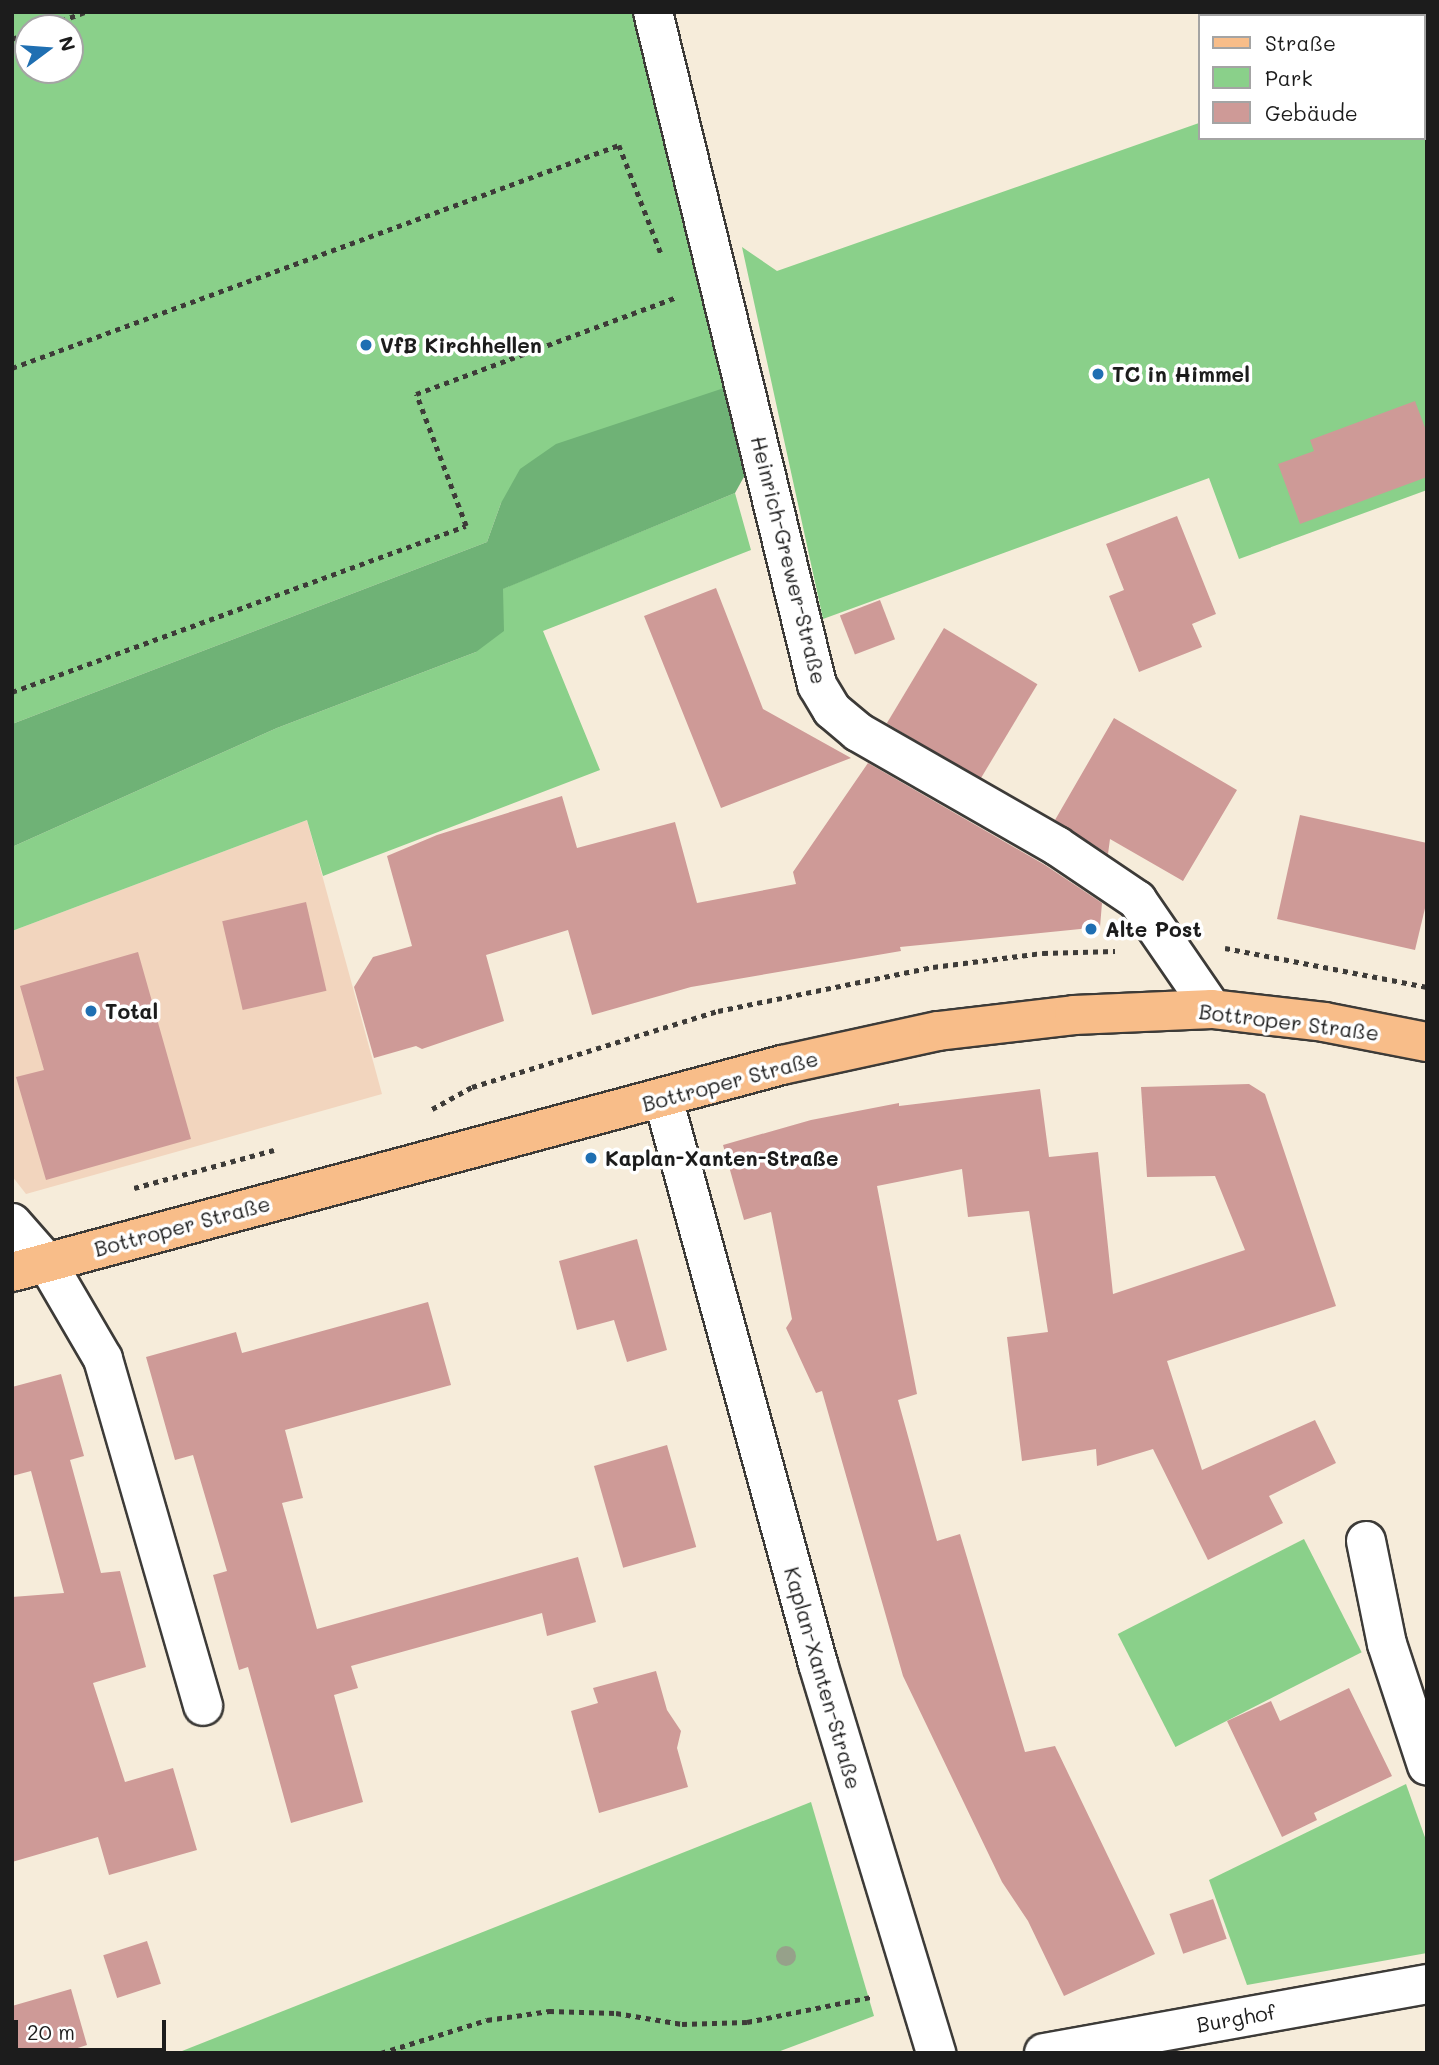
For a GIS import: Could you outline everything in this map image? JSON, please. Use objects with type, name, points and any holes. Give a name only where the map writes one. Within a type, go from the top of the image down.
[{"type":"main road","name":"Bottroper Straße","points":[[30,1268],[782,1065],[938,1031],[1074,1015],[1212,1009],[1324,1022],[1427,1042]]},
{"type":"street","name":"Heinrich-Grewer-Straße","points":[[653,12],[817,685],[832,710],[858,732],[1057,846],[1137,900],[1212,1009]]},
{"type":"street","name":"Kaplan-Xanten-Straße","points":[[663,1098],[818,1664],[913,1987],[936,2053]]},
{"type":"street","points":[[12,1223],[30,1268],[103,1359],[203,1706]]},
{"type":"street","points":[[1366,1541],[1387,1644],[1427,1766]]},
{"type":"street","name":"Burghof","points":[[1044,2053],[1427,1984]]},
{"type":"path","points":[[12,368],[619,145],[663,259]]},
{"type":"path","points":[[12,692],[466,526],[416,394],[677,297],[672,284]]},
{"type":"path","points":[[381,2053],[486,2020],[549,2011],[616,2013],[682,2024],[747,2022],[913,1987]]},
{"type":"shaded area","points":[[307,820],[382,1094],[26,1194],[12,1176],[12,931]]},
{"type":"green space","name":"VfB Kirchhellen","points":[[12,12],[637,12],[727,387],[501,503],[487,542],[12,724]]},
{"type":"green space","name":"TC in Himmel","points":[[1427,43],[1427,490],[1239,559],[1209,478],[823,619],[742,247],[777,271],[1198,123],[1198,140],[1425,140]]},
{"type":"green space","points":[[727,387],[745,475],[735,493],[503,589],[504,631],[476,652],[277,728],[12,847],[12,724],[487,542],[501,503],[520,469],[556,444]]},
{"type":"green space","points":[[735,493],[751,550],[543,631],[600,770],[323,876],[307,820],[12,931],[12,847],[277,728],[476,652],[502,589]]},
{"type":"green space","points":[[1304,1539],[1362,1652],[1175,1747],[1118,1634]]},
{"type":"green space","points":[[1406,1784],[1427,1843],[1427,1953],[1247,1985],[1209,1880]]},
{"type":"green space","points":[[811,1802],[874,2016],[775,2053],[177,2053]]},
{"type":"building","points":[[1415,401],[1427,433],[1427,477],[1300,524],[1278,464],[1314,451],[1310,440]]},
{"type":"building","points":[[1177,516],[1216,614],[1192,624],[1202,647],[1139,672],[1109,596],[1124,590],[1106,544]]},
{"type":"building","points":[[716,588],[763,709],[851,758],[721,808],[644,616]]},
{"type":"building","points":[[880,600],[895,639],[855,655],[840,615]]},
{"type":"building","points":[[944,628],[1037,684],[980,779],[887,723]]},
{"type":"building","points":[[1114,718],[1237,790],[1183,881],[1110,839],[1108,854],[1055,820]]},
{"type":"building","points":[[868,763],[1045,865],[1102,903],[1100,927],[900,947],[901,951],[691,987],[592,1015],[568,930],[486,955],[504,1021],[422,1049],[416,1046],[374,1058],[354,987],[373,957],[412,946],[387,856],[437,835],[562,796],[577,848],[675,822],[697,903],[796,884],[793,872]]},
{"type":"building","points":[[1300,815],[1427,843],[1427,900],[1415,950],[1277,919]]},
{"type":"building","points":[[306,902],[326,991],[243,1010],[222,921]]},
{"type":"building","points":[[138,952],[191,1139],[46,1180],[16,1077],[44,1070],[20,986]]},
{"type":"building","points":[[1249,1084],[1265,1094],[1336,1306],[1167,1361],[1202,1470],[1315,1420],[1336,1463],[1269,1496],[1283,1523],[1208,1560],[1153,1449],[1097,1466],[1096,1449],[1022,1461],[1007,1337],[1048,1332],[1029,1211],[968,1217],[962,1169],[877,1186],[917,1394],[898,1400],[937,1541],[960,1534],[1025,1752],[1055,1746],[1155,1954],[1064,1996],[1028,1921],[1002,1882],[903,1676],[822,1391],[816,1393],[786,1328],[792,1319],[771,1212],[744,1220],[723,1145],[811,1120],[899,1103],[899,1106],[1040,1089],[1049,1157],[1098,1152],[1113,1294],[1245,1250],[1215,1176],[1147,1177],[1141,1087]]},
{"type":"building","points":[[637,1239],[667,1350],[627,1362],[614,1320],[577,1330],[559,1261]]},
{"type":"building","points":[[428,1302],[451,1385],[285,1430],[303,1498],[282,1503],[317,1629],[578,1557],[596,1622],[547,1636],[542,1613],[351,1666],[358,1688],[334,1695],[363,1802],[291,1823],[248,1667],[239,1670],[213,1575],[227,1571],[193,1455],[175,1460],[146,1357],[236,1332],[242,1353]]},
{"type":"building","points":[[61,1374],[84,1456],[70,1460],[101,1573],[120,1571],[146,1667],[93,1683],[125,1782],[173,1768],[197,1850],[109,1875],[98,1837],[12,1862],[12,1597],[64,1593],[31,1471],[12,1476],[12,1387]]},
{"type":"building","points":[[667,1445],[696,1547],[623,1568],[594,1466]]},
{"type":"building","points":[[656,1671],[667,1710],[681,1731],[677,1748],[688,1787],[599,1813],[571,1711],[598,1703],[593,1688]]},
{"type":"building","points":[[1349,1688],[1392,1776],[1314,1813],[1317,1820],[1282,1837],[1227,1721],[1271,1701],[1280,1721]]},
{"type":"building","points":[[1213,1899],[1227,1939],[1183,1954],[1170,1914]]},
{"type":"building","points":[[147,1941],[161,1984],[117,1998],[103,1955]]},
{"type":"building","points":[[71,1989],[87,2045],[62,2053],[12,2053],[12,2006]]},
{"type":"place","name":"VfB Kirchhellen","points":[[366,345]]},
{"type":"place","name":"TC in Himmel","points":[[1098,374]]},
{"type":"place","name":"Alte Post","points":[[1091,929]]},
{"type":"place","name":"Total","points":[[91,1011]]},
{"type":"place","name":"Kaplan-Xanten-Straße","points":[[591,1158]]}]
